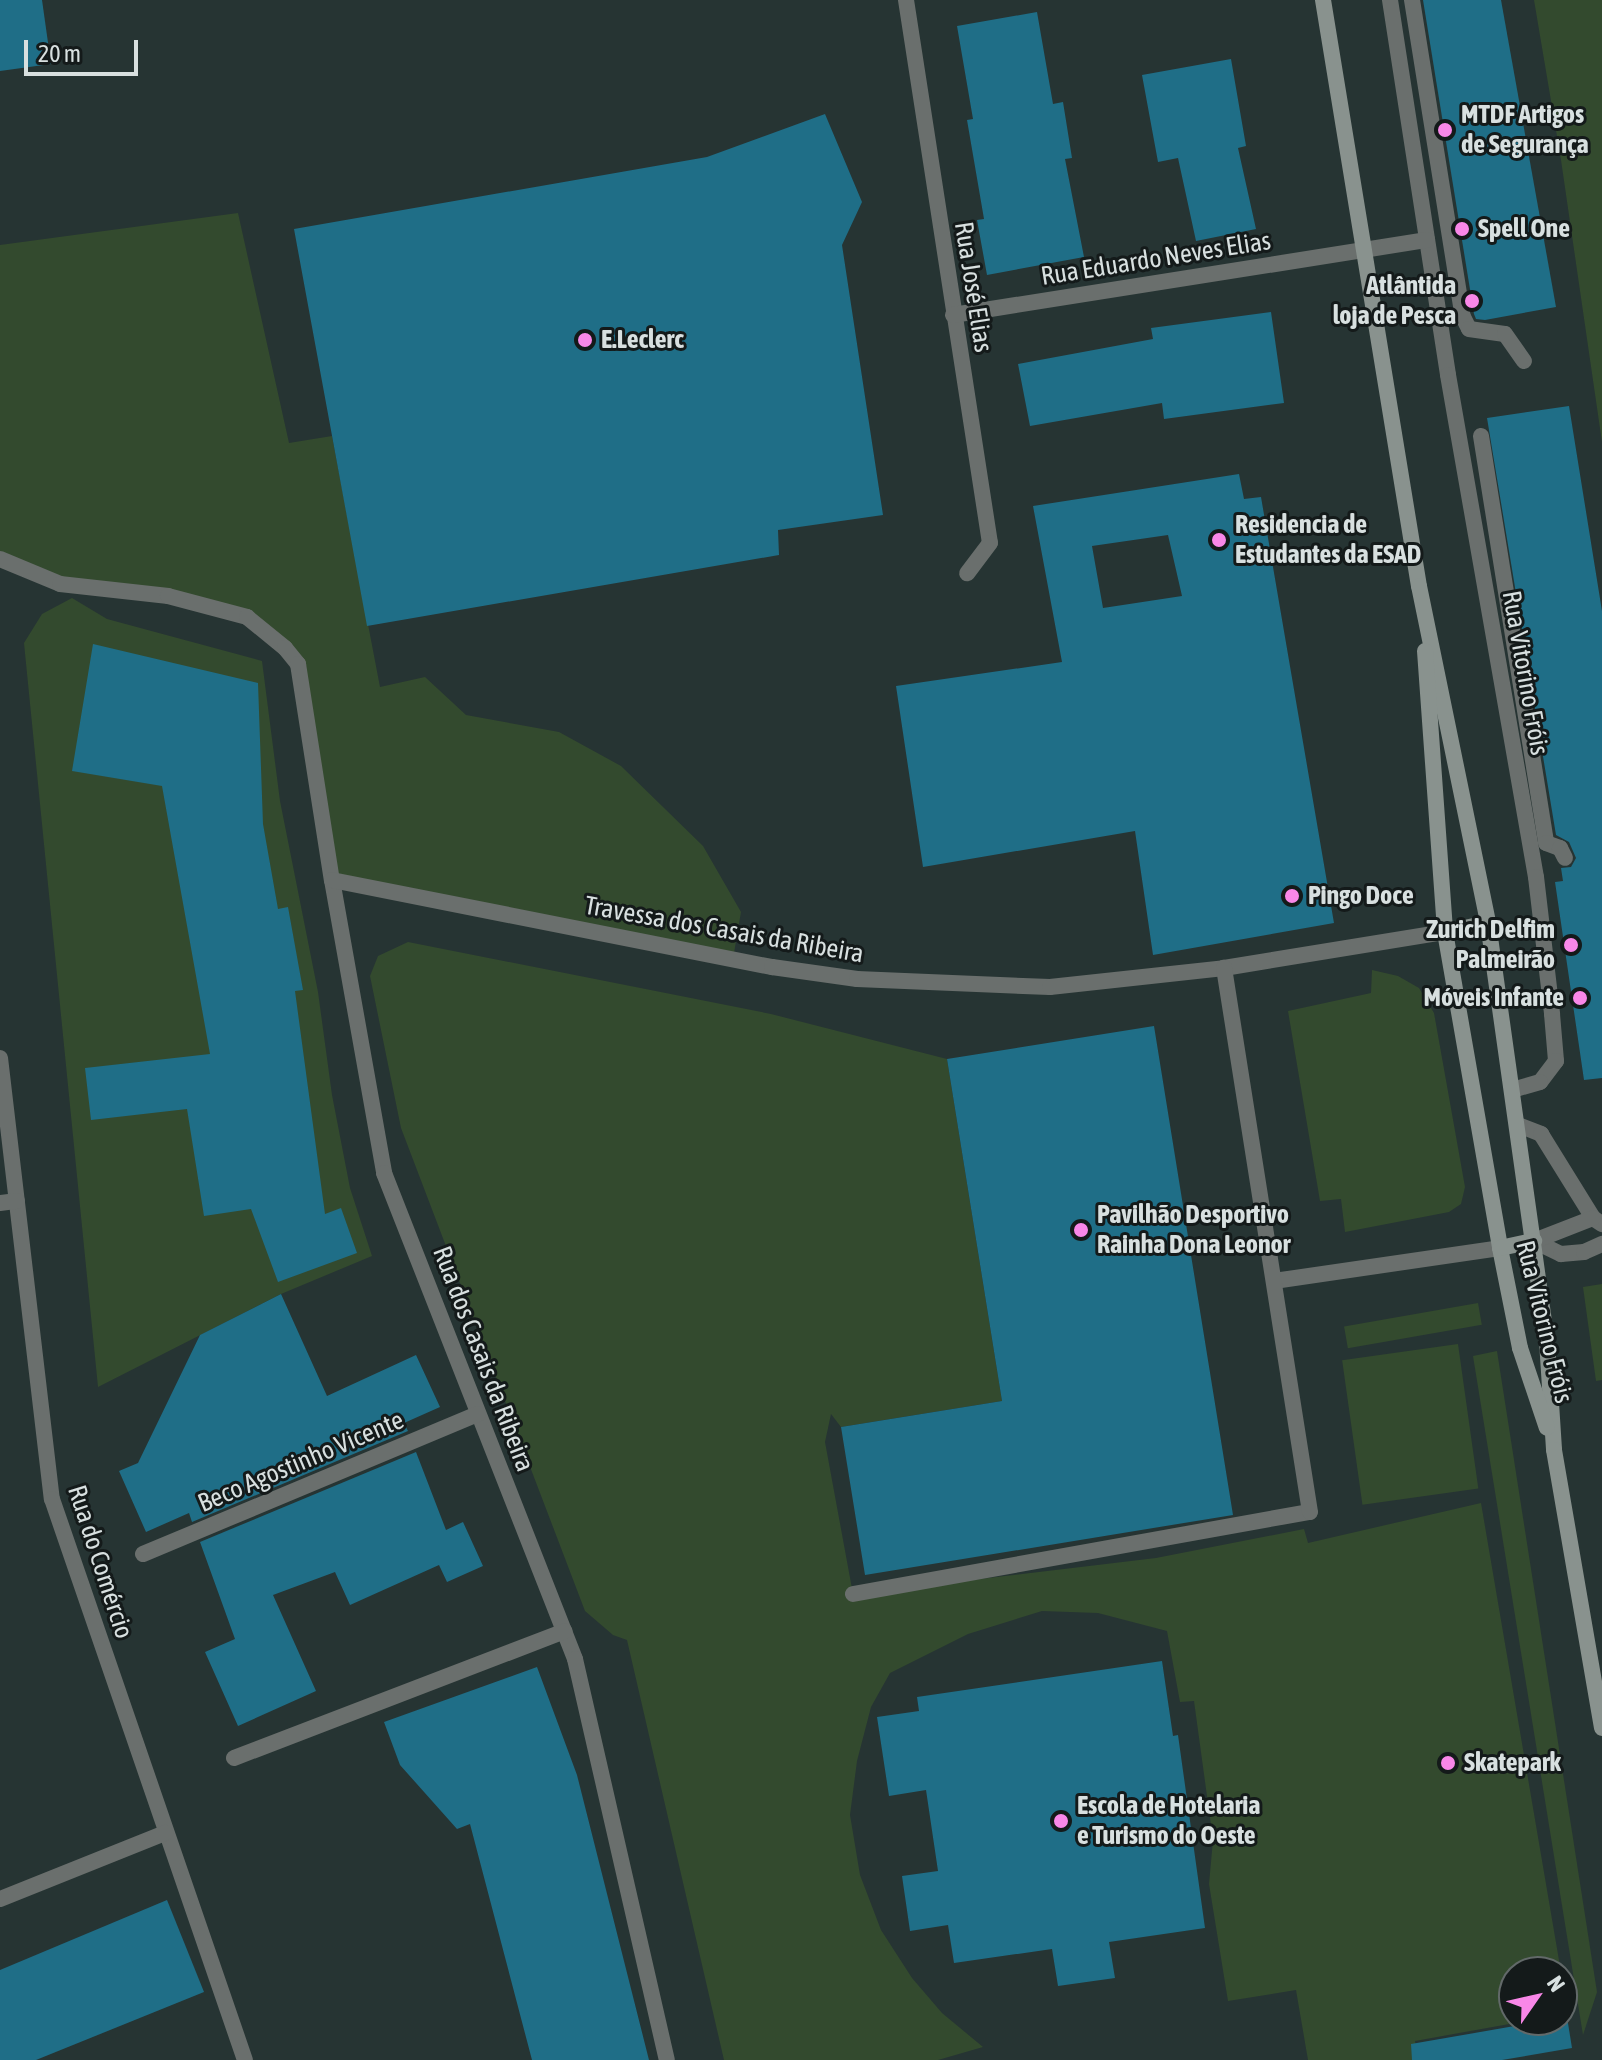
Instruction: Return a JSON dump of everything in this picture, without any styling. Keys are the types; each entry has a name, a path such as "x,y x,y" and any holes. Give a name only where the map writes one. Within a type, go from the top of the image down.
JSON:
{"main road":[{"name":"Rua Vitorino Fróis","path":"1323,0 1419,586 1488,923 1547,1341 1554,1450 1602,1728"},
{"name":"Rua Vitorino Fróis","path":"1419,586 1445,932 1520,1348 1554,1450"},
{"path":"1445,932 1488,923"},
{"path":"1500,1248 1534,1241"}],"street":[{"name":"Rua José Elias","path":"906,0 990,543 967,573"},
{"name":"Rua Vitorino Fróis","path":"1390,0 1427,240 1536,877 1552,1014 1556,1061 1540,1082 1512,1090"},
{"path":"1412,0 1463,317 1469,329 1505,334 1524,361"},
{"path":"1366,250 1427,240"},
{"name":"Rua Eduardo Neves Elias","path":"953,315 1366,250"},
{"path":"1481,436 1546,843 1560,848 1565,858"},
{"name":"Rua dos Casais da Ribeira","path":"0,559 60,584 168,596 247,617 285,648 298,664 332,880 384,1173 575,1659 667,2060"},
{"name":"Travessa dos Casais da Ribeira","path":"332,880 772,967 857,979 1050,987 1224,968 1445,932"},
{"path":"853,1594 1310,1512 1224,968"},
{"name":"Rua do Comércio","path":"0,1058 8,1202 52,1499 245,2060"},
{"path":"1518,1125 1541,1134 1598,1221 1534,1241"},
{"path":"1534,1241 1561,1254 1584,1252 1602,1244"},
{"path":"1274,1281 1500,1248"},
{"name":"Beco Agostinho Vicente","path":"143,1554 478,1414"},
{"path":"234,1758 564,1631"},
{"path":"0,1899 165,1833"}],"green space":[{"path":"1534,0 1602,0 1602,442 1561,160"},
{"path":"238,213 289,443 332,436 380,687 425,677 466,715 559,732 621,766 703,846 741,912 733,959 332,880 298,664 247,617 60,584 0,559 0,245"},
{"path":"72,598 107,619 262,661 280,801 318,992 332,1095 350,1188 372,1256 281,1294 98,1387 24,643 42,614"},
{"path":"408,942 771,1014 947,1059 1002,1401 841,1427 831,1414 825,1442 853,1594 1156,1558 1304,1529 1308,1543 1481,1503 1558,1956 1498,1956 1498,2026 1415,2041 1418,2060 1308,2060 1296,1990 1228,2001 1209,1884 1213,1840 1194,1701 1180,1702 1167,1631 1098,1613 1042,1611 968,1634 890,1673 871,1707 857,1761 850,1815 860,1875 881,1930 912,1978 942,2013 983,2047 938,2060 724,2060 627,1640 613,1635 585,1611 401,1128 370,976 378,956"},
{"path":"1372,970 1398,976 1419,988 1434,1013 1465,1187 1461,1204 1449,1212 1345,1232 1341,1199 1320,1201 1288,1011 1371,993"},
{"path":"1602,1284 1602,1380 1596,1381 1583,1287"},
{"path":"1478,1303 1482,1325 1348,1348 1344,1327"},
{"path":"1458,1344 1478,1489 1362,1505 1342,1360"},
{"path":"1497,1351 1597,1992 1583,2035 1578,2004 1578,1956 1570,1956 1473,1356"}],"building":[{"path":"0,0 42,0 51,64 0,71"},
{"path":"1423,0 1501,0 1556,307 1476,319"},
{"path":"1037,12 1053,104 1063,102 1072,158 1065,159 1084,257 987,275 977,220 984,219 967,120 973,119 957,26"},
{"path":"1231,59 1246,146 1238,148 1256,229 1196,241 1178,158 1158,162 1142,75"},
{"name":"E.Leclerc","path":"825,114 862,202 842,245 883,515 778,530 779,555 367,626 294,229 707,157"},
{"path":"1271,312 1284,403 1164,419 1162,403 1030,426 1018,364 1153,339 1151,328"},
{"path":"1569,406 1602,611 1602,1078 1584,1080 1555,882 1563,881 1561,868 1571,867 1576,858 1569,842 1556,835 1487,418"},
{"path":"1239,474 1244,499 1261,497 1334,923 1153,955 1135,831 923,867 896,686 1062,662 1033,506","holes":["1168,535 1182,596 1103,608 1092,546"]},
{"path":"93,644 258,683 263,824 278,909 288,907 303,990 295,991 325,1214 341,1208 357,1253 278,1282 251,1209 204,1216 187,1109 91,1120 85,1068 210,1054 162,786 72,771"},
{"name":"Pavilhão Desportivo Rainha Dona Leonor","path":"1154,1026 1233,1515 865,1575 841,1427 1002,1401 947,1059"},
{"path":"281,1294 327,1396 416,1355 440,1407 404,1423 408,1431 192,1522 189,1513 146,1532 119,1471 138,1463 200,1335"},
{"path":"416,1452 446,1530 463,1522 483,1566 447,1582 439,1565 350,1605 335,1572 273,1595 316,1691 238,1726 205,1652 235,1639 200,1542"},
{"name":"Escola de Hotelaria e Turismo do Oeste","path":"1162,1661 1173,1736 1178,1735 1205,1928 1109,1942 1115,1978 1058,1986 1052,1949 954,1963 948,1925 910,1931 902,1876 938,1871 926,1790 889,1796 877,1717 919,1711 917,1697"},
{"path":"537,1667 577,1775 649,2060 532,2060 470,1824 457,1829 400,1765 384,1722"},
{"path":"167,1900 204,1992 36,2060 0,2060 0,1970"},
{"path":"1498,2029 1498,2036 1570,2036 1572,2048 1502,2060 1412,2060 1411,2044"}],"place":[{"name":"MTDF Artigos de Segurança","path":"1445,130"},
{"name":"Spell One","path":"1462,229"},
{"name":"Atlântida loja de Pesca","path":"1472,301"},
{"name":"E.Leclerc","path":"585,340"},
{"name":"Residencia de Estudantes da ESAD","path":"1219,540"},
{"name":"Pingo Doce","path":"1292,896"},
{"name":"Zurich Delfim Palmeirão","path":"1571,945"},
{"name":"Móveis Infante","path":"1580,998"},
{"name":"Pavilhão Desportivo Rainha Dona Leonor","path":"1081,1230"},
{"name":"Skatepark","path":"1448,1763"},
{"name":"Escola de Hotelaria e Turismo do Oeste","path":"1061,1821"}]}
